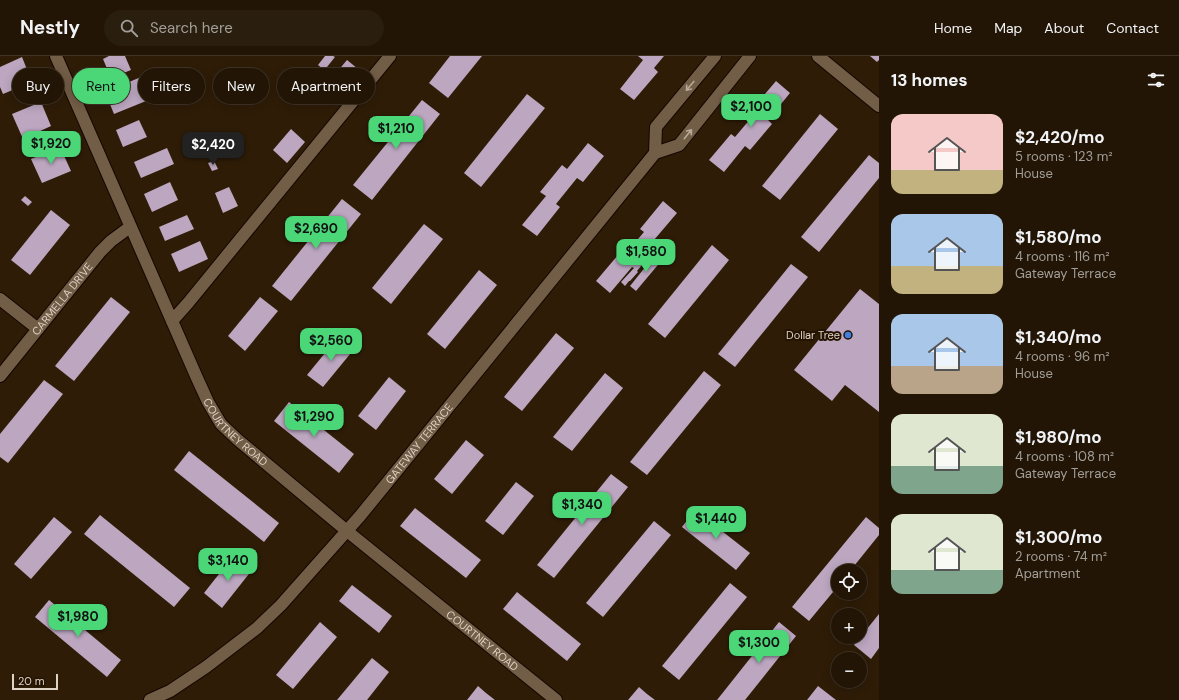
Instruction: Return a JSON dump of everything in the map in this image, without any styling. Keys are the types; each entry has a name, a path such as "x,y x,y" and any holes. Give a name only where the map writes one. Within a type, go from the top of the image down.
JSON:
{"street":[{"name":"COURTNEY ROAD","path":"56,56 208,402 221,424 347,531 556,700"},
{"path":"172,321 390,56"},
{"path":"715,56 656,127 655,153 679,145 750,56"},
{"path":"818,56 879,106"},
{"name":"GATEWAY TERRACE","path":"150,700 170,691 228,651 257,628 281,605 347,531 655,153"},
{"name":"CARMELLA DRIVE","path":"0,376 100,252 111,241 130,227"},
{"path":"0,298 38,329"}],"building":[{"path":"109,56 125,56 131,70 130,68 107,68 103,59"},
{"path":"325,56 335,57 327,67 328,68 322,68 318,65"},
{"path":"450,56 482,56 448,98 429,83"},
{"path":"638,56 664,56 654,68 658,72 634,100 620,89 643,60"},
{"path":"870,56 879,56 879,60 877,62"},
{"path":"22,57 26,68 12,68 12,90 3,94 0,87 0,67"},
{"path":"347,60 357,68 340,68"},
{"path":"138,78 139,104 114,114 110,104 130,104 130,82"},
{"path":"776,81 790,93 768,120 772,124 750,150 745,146 724,172 709,160 731,134 735,137 757,111 753,108"},
{"path":"527,94 545,108 481,187 464,173"},
{"path":"422,100 440,114 372,200 353,185"},
{"path":"36,104 42,104 51,126 23,139 12,114"},
{"path":"820,114 838,129 780,200 762,186"},
{"path":"139,120 147,137 123,147 116,130"},
{"path":"291,129 305,142 287,163 273,150"},
{"path":"588,143 604,156 583,182 577,178 556,204 560,207 537,236 522,225 546,196 540,192 562,165 567,169"},
{"path":"60,147 71,171 42,183 31,159"},
{"path":"167,148 174,164 141,178 134,162"},
{"path":"869,155 879,163 879,178 819,252 801,237"},
{"path":"214,161 218,169 212,171 208,163"},
{"path":"170,182 178,200 152,212 144,194"},
{"path":"229,187 238,206 223,213 215,193"},
{"path":"25,196 32,202 28,206 21,200"},
{"path":"342,199 361,214 291,301 272,286"},
{"path":"663,201 677,213 654,240 659,244 637,271 638,272 625,286 621,282 634,268 632,267 610,293 596,281 618,255 622,258 644,232 640,229"},
{"path":"51,210 70,225 30,275 11,260"},
{"path":"187,215 194,229 165,241 159,227"},
{"path":"424,224 443,239 391,304 372,288"},
{"path":"200,241 208,259 179,272 171,254"},
{"path":"712,245 729,260 665,338 648,324"},
{"path":"655,255 662,260 636,291 630,286"},
{"path":"791,264 808,277 735,367 718,354"},
{"path":"479,270 497,285 445,349 427,334"},
{"path":"860,289 879,304 879,412 845,385 832,401 794,370"},
{"path":"111,297 130,312 74,381 55,366"},
{"path":"260,297 278,311 245,351 228,336"},
{"path":"556,333 574,348 522,411 504,397"},
{"path":"339,336 355,348 323,387 307,375"},
{"path":"704,371 721,385 647,475 630,462"},
{"path":"605,373 623,388 572,451 553,437"},
{"path":"389,377 406,391 376,430 358,416"},
{"path":"44,380 63,394 8,463 0,457 0,434"},
{"path":"289,402 354,454 339,473 274,421"},
{"path":"466,440 484,455 452,494 434,479"},
{"path":"189,451 279,523 264,542 174,470"},
{"path":"611,474 628,487 554,578 537,565"},
{"path":"516,482 534,496 503,535 485,521"},
{"path":"415,508 481,560 466,578 400,526"},
{"path":"695,510 750,553 736,570 682,527"},
{"path":"100,515 190,588 174,607 84,534"},
{"path":"54,517 72,532 31,579 14,564"},
{"path":"866,517 879,528 879,535 856,564 831,564 831,594 809,621 792,607"},
{"path":"654,521 671,535 603,617 586,603"},
{"path":"234,555 252,570 222,608 204,593"},
{"path":"730,583 747,597 679,680 662,666"},
{"path":"352,585 392,616 379,633 339,601"},
{"path":"517,592 581,644 567,661 503,609"},
{"path":"49,600 121,660 107,677 35,617"},
{"path":"879,614 879,648 871,659 867,656 867,652 862,652 854,645 867,644 867,629"},
{"path":"320,622 337,637 293,689 276,675"},
{"path":"779,622 796,636 745,700 717,700"},
{"path":"372,658 389,672 367,700 337,700"},
{"path":"478,686 486,693 495,700 467,700"},
{"path":"818,686 836,700 807,700"},
{"path":"639,687 647,694 655,700 628,700"}],"place":[{"name":"Dollar Tree","path":"848,335"}]}
